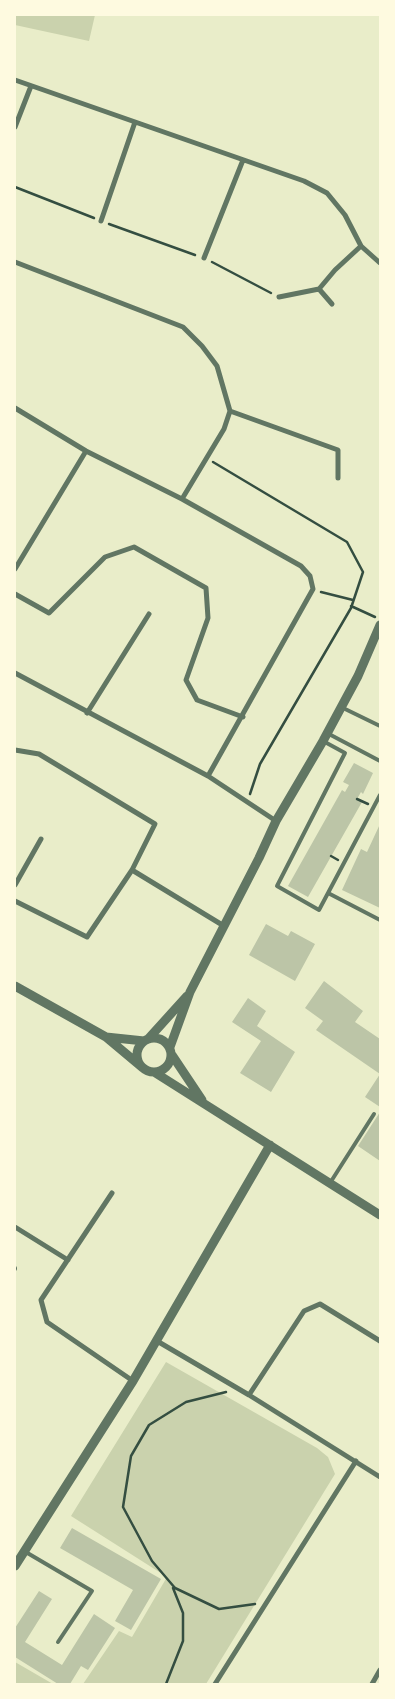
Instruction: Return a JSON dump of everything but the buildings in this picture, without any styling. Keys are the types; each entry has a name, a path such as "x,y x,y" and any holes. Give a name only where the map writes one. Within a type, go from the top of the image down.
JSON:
{"street":[{"path":"15,80 304,182 327,193 345,215 361,246 380,263"},
{"path":"15,127 32,86"},
{"path":"101,221 135,122"},
{"path":"204,258 243,160"},
{"path":"279,297 319,289 335,270 361,246"},
{"path":"15,262 183,327 202,346 217,366 230,411 224,429 182,499"},
{"path":"319,289 332,304"},
{"path":"15,408 86,451 182,499 301,566 310,576 312,589 243,717 208,776"},
{"path":"230,411 338,450 338,478"},
{"path":"15,569 86,451"},
{"path":"15,594 49,613 105,557 134,547 206,588 208,618 186,680 197,700 243,717"},
{"path":"88,713 149,614"},
{"path":"154,1072 165,1068 169,1064 171,1051 190,992 260,858 276,821 358,676 380,625"},
{"path":"15,673 208,776 276,821"},
{"path":"15,750 39,754 155,824 132,870 87,937 15,901"},
{"path":"15,885 40,839"},
{"path":"132,870 224,926"},
{"path":"16,989 106,1037 143,1068 154,1072 203,1102 380,1215"},
{"path":"143,1068 138,1058 138,1051 190,992"},
{"path":"106,1037 147,1040 158,1038 166,1042 203,1102"},
{"path":"15,1566 133,1381 270,1144"},
{"path":"112,1193 41,1300 47,1322 133,1381"},
{"path":"15,1227 68,1260"},
{"path":"250,1395 304,1312 320,1304 380,1341"},
{"path":"157,1341 250,1395 380,1477"},
{"path":"215,1684 356,1461"},
{"path":"372,1684 380,1670"}],"lane":[{"path":"341,707 380,726"},
{"path":"325,737 380,761"},
{"path":"325,737 345,753 277,886 319,910 380,795"},
{"path":"328,893 380,920"},
{"path":"330,1183 374,1114"},
{"path":"24,1551 92,1591 58,1642"}],"path":[{"path":"15,187 101,221 204,258 279,297"},
{"path":"312,589 353,600"},
{"path":"351,606 380,619"},
{"path":"238,1389 186,1402 149,1425 131,1456 123,1507 152,1562 175,1588 219,1609 266,1603"},
{"path":"166,1684 182,1641 183,1613 171,1584"}],"green space":[{"path":"15,15 95,15 89,41 15,25"},
{"path":"166,1362 317,1448 328,1457 335,1474 206,1684 83,1684 119,1631 132,1637 167,1577 71,1516"},
{"path":"15,1662 53,1684 15,1684"}]}
